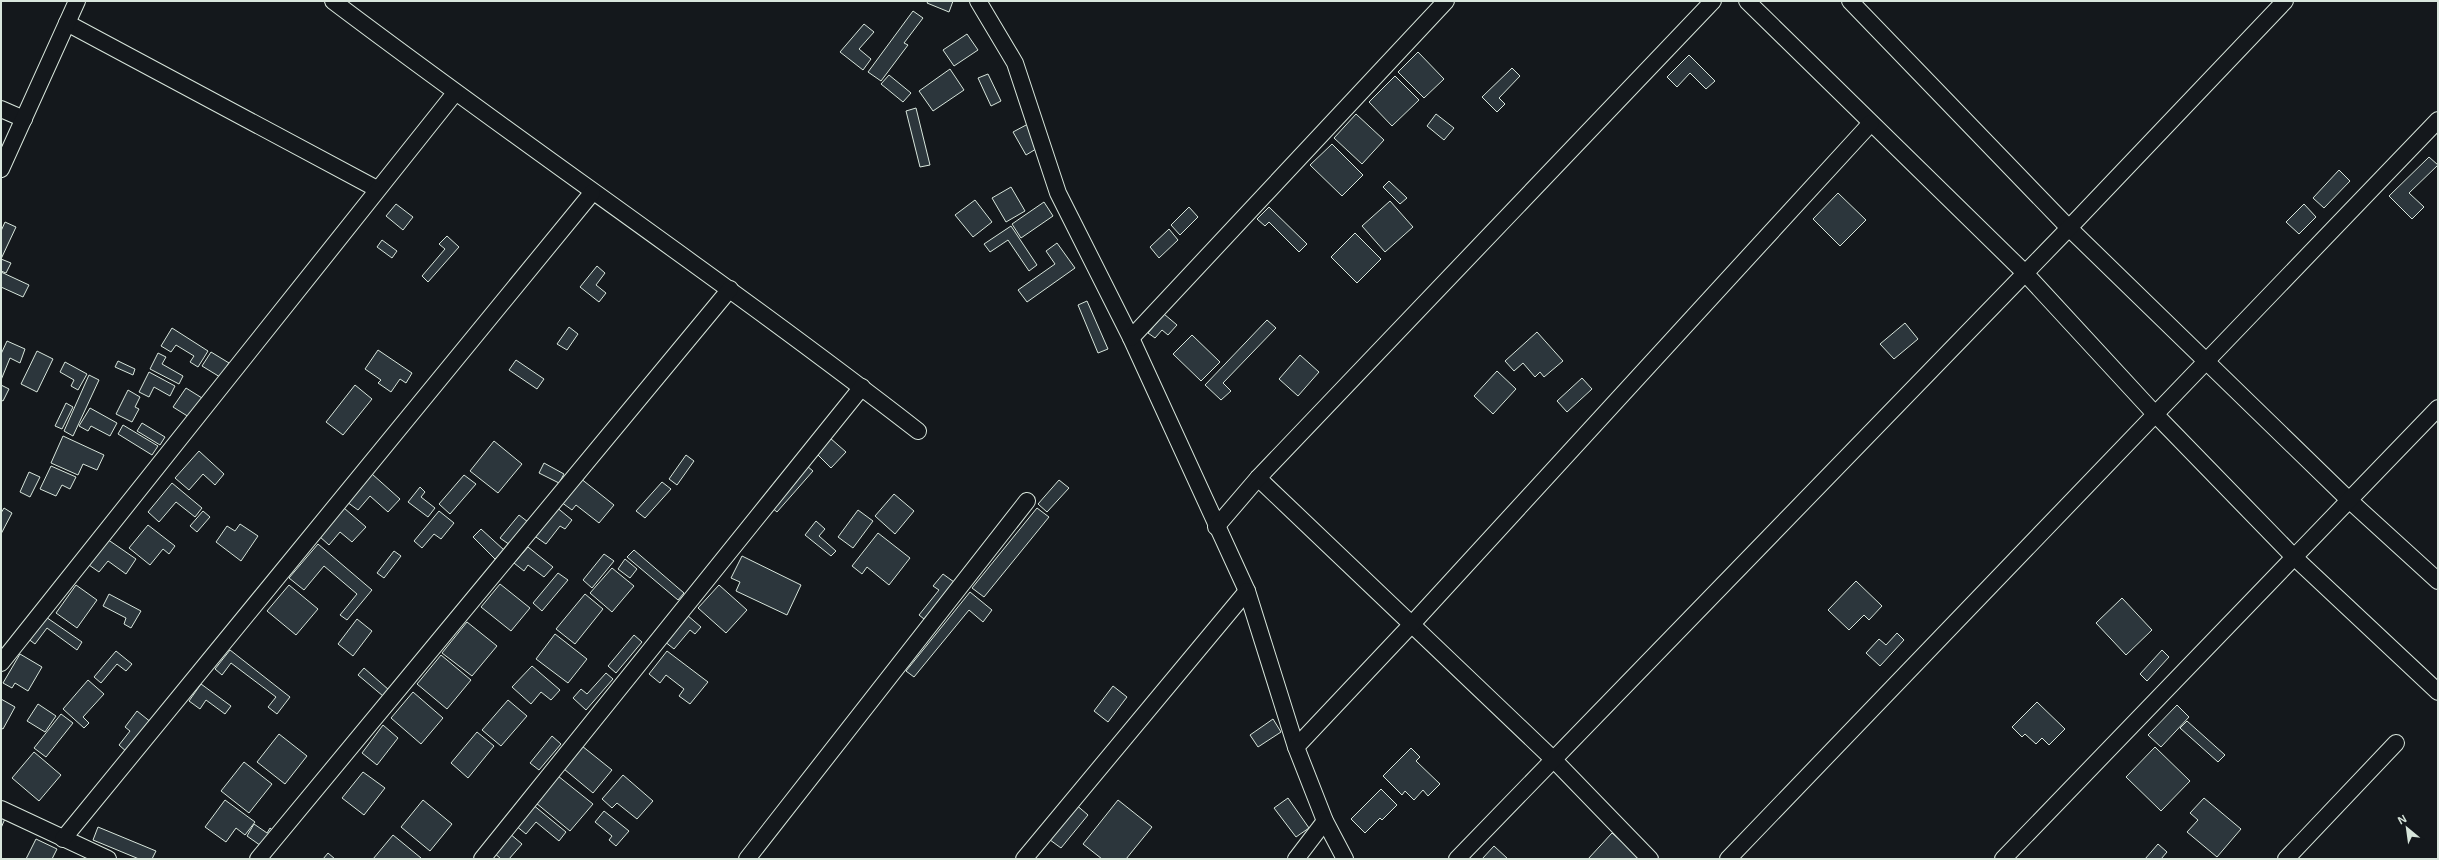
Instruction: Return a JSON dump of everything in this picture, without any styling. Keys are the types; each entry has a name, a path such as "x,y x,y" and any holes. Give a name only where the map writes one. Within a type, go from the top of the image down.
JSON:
{"street":[{"path":"1,169 77,1"},
{"path":"333,1 455,93 592,193 730,289 862,387 918,431"},
{"path":"978,1 1015,63 1058,193 1131,338 1216,527 1247,591 1296,747 1325,821 1345,859"},
{"path":"1131,338 1446,1"},
{"path":"1216,527 1258,478 1713,1"},
{"path":"1747,1 2025,273 2155,414 2294,557 2438,692"},
{"path":"1850,1 2069,228 2207,360 2349,500 2438,581"},
{"path":"1458,859 2069,228 2285,1"},
{"path":"67,23 376,189"},
{"path":"1,663 376,189 455,93"},
{"path":"1,109 24,119"},
{"path":"1728,859 2438,120"},
{"path":"1296,747 1412,624 1871,123"},
{"path":"63,839 592,193"},
{"path":"258,859 730,289"},
{"path":"482,859 862,387"},
{"path":"2003,859 2438,408"},
{"path":"1258,478 1554,760 1650,859"},
{"path":"747,859 1027,501"},
{"path":"1024,859 1247,591"},
{"path":"2286,859 2396,743"},
{"path":"1,809 108,859"},
{"path":"1296,859 1325,821"}],"building":[{"path":"928,1 953,1 949,12 927,3"},
{"path":"913,11 923,18 904,43 908,45 881,81 868,72"},
{"path":"864,24 874,32 859,49 871,59 863,70 840,52"},
{"path":"967,34 978,50 954,66 943,50"},
{"path":"1418,52 1444,79 1424,98 1398,72"},
{"path":"1689,55 1715,81 1706,89 1690,73 1677,87 1667,77"},
{"path":"1512,68 1520,76 1499,98 1505,104 1497,112 1482,97"},
{"path":"950,69 964,90 933,111 919,91"},
{"path":"988,74 1001,101 991,106 978,78"},
{"path":"889,75 911,93 903,102 881,84"},
{"path":"1395,76 1419,100 1392,126 1369,102"},
{"path":"916,108 930,165 920,167 906,111"},
{"path":"1356,114 1384,140 1362,164 1334,138"},
{"path":"1436,114 1454,128 1444,140 1427,126"},
{"path":"1028,124 1041,146 1026,155 1013,132"},
{"path":"1332,144 1363,175 1342,196 1310,165"},
{"path":"2429,157 2438,165 2409,193 2424,207 2412,219 2389,196"},
{"path":"2339,170 2350,181 2324,208 2313,198"},
{"path":"1389,181 1407,198 1400,204 1383,187"},
{"path":"1011,187 1025,211 1006,222 992,198"},
{"path":"1838,193 1866,220 1840,246 1813,219"},
{"path":"975,200 992,222 973,237 955,215"},
{"path":"1390,201 1413,227 1385,252 1362,226"},
{"path":"1044,202 1053,216 1021,238 1012,224"},
{"path":"396,204 413,217 403,230 386,216"},
{"path":"2304,204 2316,217 2299,234 2286,222"},
{"path":"1189,207 1198,217 1180,235 1171,225"},
{"path":"1269,207 1307,244 1299,252 1269,222 1265,226 1257,219"},
{"path":"5,222 16,227 1,259 1,231"},
{"path":"1011,226 1037,265 1029,271 1008,240 990,252 984,244"},
{"path":"1169,229 1178,240 1159,258 1150,247"},
{"path":"1355,233 1381,259 1357,283 1331,257"},
{"path":"447,236 459,247 428,282 422,276 445,249 439,244"},
{"path":"382,240 397,251 392,258 377,247"},
{"path":"1057,243 1075,268 1027,302 1018,290 1055,264 1046,251"},
{"path":"1,259 11,263 6,273 1,271"},
{"path":"597,266 605,273 596,285 606,293 599,302 580,287"},
{"path":"1,272 29,285 23,297 1,287"},
{"path":"1087,301 1108,349 1098,353 1078,305"},
{"path":"1164,314 1177,325 1168,335 1162,330 1155,338 1148,333"},
{"path":"1267,320 1276,328 1223,383 1231,391 1221,400 1205,385"},
{"path":"1905,323 1918,339 1894,359 1880,344"},
{"path":"569,327 578,334 567,350 557,344"},
{"path":"172,328 208,351 198,367 190,362 194,356 176,345 171,352 161,346"},
{"path":"1537,332 1563,361 1544,377 1540,372 1535,377 1523,363 1514,371 1505,361"},
{"path":"1192,335 1220,362 1201,381 1173,354"},
{"path":"7,341 25,349 20,363 10,358 1,380 1,354"},
{"path":"378,350 412,373 406,383 400,379 391,392 378,383 381,380 365,369"},
{"path":"37,351 53,359 37,392 21,384"},
{"path":"211,352 229,363 220,377 202,366"},
{"path":"158,353 166,357 162,364 183,376 179,384 150,369"},
{"path":"1300,355 1319,372 1298,396 1279,379"},
{"path":"516,360 544,379 537,389 509,370"},
{"path":"118,361 135,369 133,375 115,367"},
{"path":"65,362 87,374 78,390 71,386 74,380 60,372"},
{"path":"1497,371 1516,389 1493,414 1474,396"},
{"path":"149,372 175,386 170,396 154,387 149,397 139,392"},
{"path":"89,375 99,380 73,436 64,431"},
{"path":"1582,378 1592,389 1567,412 1557,401"},
{"path":"1,385 9,389 3,401 1,400"},
{"path":"355,385 372,399 343,435 326,422"},
{"path":"186,388 202,398 189,417 173,407"},
{"path":"128,390 140,397 135,407 139,409 132,422 116,414"},
{"path":"66,403 73,407 62,429 55,426"},
{"path":"90,408 117,423 110,436 91,426 88,431 79,426"},
{"path":"142,423 165,437 160,445 137,431"},
{"path":"123,425 158,446 152,455 118,434"},
{"path":"63,436 104,455 97,470 83,464 78,475 51,463"},
{"path":"830,438 846,452 831,468 816,453"},
{"path":"494,441 522,464 498,493 470,471"},
{"path":"199,451 224,474 215,485 203,474 189,490 175,478"},
{"path":"686,455 694,461 677,485 669,479"},
{"path":"544,463 564,474 559,483 539,473"},
{"path":"51,466 76,477 70,489 62,485 56,496 40,489"},
{"path":"807,466 813,471 777,512 771,507"},
{"path":"29,472 40,477 30,497 20,492"},
{"path":"372,474 400,499 388,512 370,496 358,510 347,502"},
{"path":"464,475 476,484 450,514 439,504"},
{"path":"580,478 614,505 599,523 576,505 572,510 561,502"},
{"path":"1059,480 1069,488 1047,512 1038,504"},
{"path":"662,482 671,489 645,518 636,511"},
{"path":"172,483 202,508 195,517 176,502 159,522 148,512"},
{"path":"420,487 425,492 421,497 435,508 428,517 408,502"},
{"path":"894,494 914,511 895,534 875,516"},
{"path":"555,506 572,520 565,529 560,526 546,544 533,535"},
{"path":"4,508 12,513 1,534 1,513"},
{"path":"344,508 366,527 352,542 340,532 329,545 319,536"},
{"path":"1037,508 1049,517 984,597 972,588"},
{"path":"858,510 873,521 853,548 838,537"},
{"path":"203,511 210,517 197,532 190,526"},
{"path":"439,511 454,523 441,539 434,534 422,548 414,541"},
{"path":"519,515 528,522 510,545 500,538"},
{"path":"816,521 825,529 819,536 836,551 831,556 805,535"},
{"path":"240,524 258,536 241,561 216,542 227,526 235,531"},
{"path":"148,525 175,546 169,554 163,549 150,565 129,548"},
{"path":"481,529 504,550 495,559 473,537"},
{"path":"878,533 910,558 889,585 867,567 862,574 852,566"},
{"path":"107,539 136,559 126,574 108,561 99,572 89,565"},
{"path":"318,544 372,590 347,620 340,615 357,594 324,566 304,590 289,578"},
{"path":"528,547 553,567 544,577 528,565 524,571 514,563"},
{"path":"634,550 684,593 678,600 627,557"},
{"path":"394,551 401,556 384,578 377,573"},
{"path":"604,554 614,561 592,588 583,580"},
{"path":"742,556 801,585 787,615 736,591 740,582 731,578"},
{"path":"625,559 637,569 630,578 618,569"},
{"path":"612,568 634,586 612,612 590,593"},
{"path":"558,573 568,580 542,611 533,603"},
{"path":"943,574 954,582 924,619 919,615 939,590 933,586"},
{"path":"1856,581 1882,606 1869,620 1864,615 1849,630 1828,610"},
{"path":"500,584 530,608 511,631 481,607"},
{"path":"76,585 97,600 77,628 56,613"},
{"path":"289,585 318,609 296,635 267,611"},
{"path":"719,585 747,610 726,633 698,608"},
{"path":"970,592 992,610 983,622 969,610 914,677 906,671"},
{"path":"109,594 141,611 131,628 124,624 126,618 103,606"},
{"path":"585,594 603,609 575,644 556,629"},
{"path":"2122,598 2152,630 2126,655 2096,623"},
{"path":"43,615 82,642 77,650 47,628 35,644 27,638"},
{"path":"687,615 701,627 695,634 690,630 674,649 664,641"},
{"path":"357,619 372,631 353,656 338,644"},
{"path":"467,622 497,646 472,676 442,653"},
{"path":"1897,633 1904,640 1880,666 1866,653 1879,639 1886,645"},
{"path":"555,634 587,659 568,683 536,659"},
{"path":"634,635 642,642 616,673 608,666"},
{"path":"230,650 290,697 277,714 268,707 276,697 231,663 222,675 215,669"},
{"path":"2162,650 2169,657 2147,681 2140,674"},
{"path":"116,651 132,664 126,671 117,664 101,683 94,677"},
{"path":"667,651 708,682 690,704 679,696 684,689 666,675 660,683 649,674"},
{"path":"20,654 42,667 28,691 15,683 12,688 3,683"},
{"path":"441,655 471,680 447,709 417,684"},
{"path":"532,666 560,690 551,700 541,692 531,704 512,687"},
{"path":"364,668 389,690 383,696 358,675"},
{"path":"606,673 613,679 586,710 573,698 581,689 587,694"},
{"path":"88,680 104,694 83,717 89,723 84,728 63,709"},
{"path":"201,684 231,706 225,714 206,700 200,709 189,701"},
{"path":"1113,686 1127,697 1108,722 1094,711"},
{"path":"413,692 443,718 421,744 391,718"},
{"path":"1,699 15,707 3,729 1,728"},
{"path":"508,700 527,716 501,746 482,730"},
{"path":"2037,702 2065,729 2049,745 2042,738 2036,744 2025,734 2022,737 2012,727"},
{"path":"38,704 56,716 45,732 27,721"},
{"path":"2177,705 2189,717 2161,747 2148,735"},
{"path":"137,711 152,723 128,753 119,745 130,731 125,727"},
{"path":"61,714 73,723 46,757 34,748"},
{"path":"1273,719 1281,732 1258,747 1250,735"},
{"path":"2187,721 2225,755 2218,762 2180,728"},
{"path":"383,725 398,738 377,765 362,753"},
{"path":"477,732 494,746 468,778 451,763"},
{"path":"279,734 307,756 285,784 257,762"},
{"path":"552,736 561,744 539,770 530,763"},
{"path":"582,746 612,770 593,793 564,769"},
{"path":"2155,747 2190,781 2161,811 2126,777"},
{"path":"1411,748 1420,757 1416,761 1440,784 1428,796 1423,790 1414,800 1405,791 1402,795 1383,776"},
{"path":"34,752 61,775 39,801 12,778"},
{"path":"244,762 272,784 249,813 221,791"},
{"path":"363,772 385,788 364,815 342,798"},
{"path":"623,775 653,801 637,819 617,803 612,808 602,799"},
{"path":"558,776 593,804 570,831 536,803"},
{"path":"1381,789 1397,805 1382,820 1380,818 1365,833 1351,819"},
{"path":"1288,798 1309,828 1296,837 1274,808"},
{"path":"2204,798 2241,829 2217,857 2187,832 2198,820 2190,813"},
{"path":"225,800 255,822 245,835 236,828 226,842 205,827"},
{"path":"423,800 452,824 430,851 401,827"},
{"path":"1118,800 1152,827 1126,859 1102,859 1083,844"},
{"path":"1074,803 1088,815 1061,848 1046,837"},
{"path":"532,804 566,832 559,841 536,822 526,834 515,825"},
{"path":"604,811 629,831 616,846 609,840 612,836 595,822"},
{"path":"1,812 7,814 1,828"},
{"path":"254,824 267,833 270,828 275,832 264,848 247,836"},
{"path":"98,827 156,851 152,859 139,859 93,840"},
{"path":"509,833 522,844 509,859 501,859 493,852"},
{"path":"1612,833 1641,859 1588,859"},
{"path":"393,835 421,858 373,859"},
{"path":"36,839 57,849 52,859 26,859"},
{"path":"2158,844 2167,852 2161,859 2145,859"},
{"path":"1494,846 1508,859 1482,859"},
{"path":"328,853 335,859 323,859"}]}
